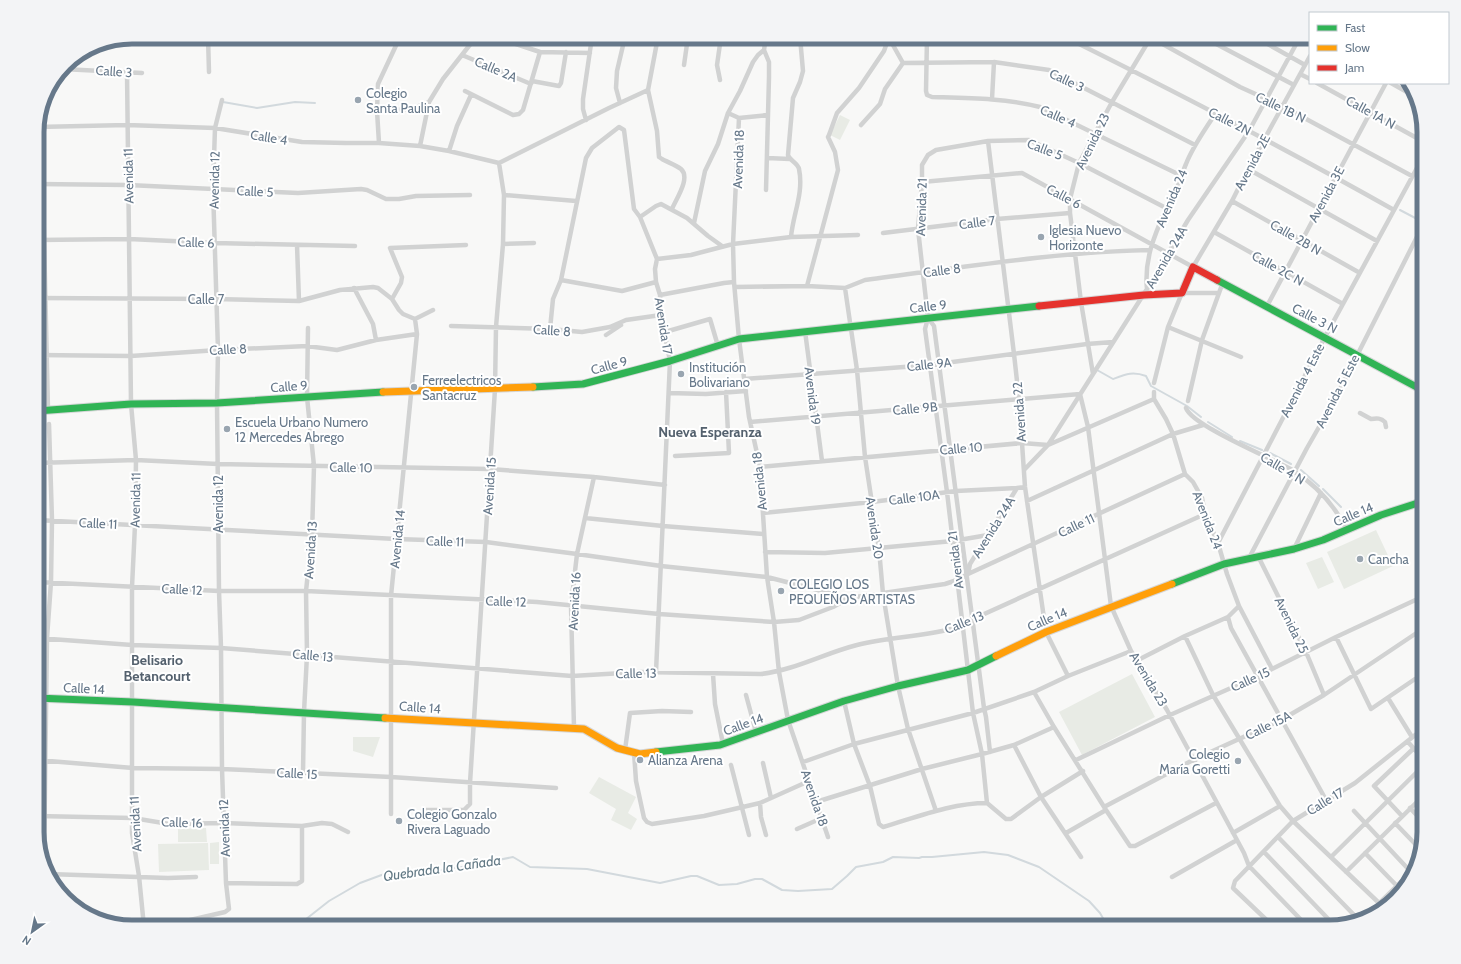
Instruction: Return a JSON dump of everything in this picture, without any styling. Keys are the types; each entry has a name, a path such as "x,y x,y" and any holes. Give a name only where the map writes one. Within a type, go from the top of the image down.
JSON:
{"street":[{"path":"208,44 209,72"},
{"path":"379,143 377,111 378,84 397,44"},
{"path":"420,146 429,102 443,79 471,44"},
{"path":"516,44 540,52 590,53"},
{"path":"586,120 583,109 583,98 591,44"},
{"path":"620,103 616,88 617,71 623,44"},
{"path":"657,44 648,90 657,132 659,156 682,169 685,175 685,181 672,209"},
{"path":"684,65 687,44"},
{"path":"720,44 716,65 720,80"},
{"path":"765,44 764,50 769,62 766,190"},
{"path":"791,237 800,196 799,168 790,159 788,154 793,98 800,82 803,70 801,44"},
{"path":"807,286 838,170 835,152 828,137 837,113 859,88 884,51 887,44"},
{"path":"861,125 880,104 885,89 903,63 892,44"},
{"path":"926,62 927,44"},
{"name":"Calle 2N","path":"1079,44 1249,131 1394,210"},
{"name":"Avenida 23","path":"1093,374 1081,302 1070,214 1070,199 1079,163 1130,69 1146,44"},
{"name":"Calle 1B N","path":"1164,44 1267,100 1282,106 1354,143 1412,176"},
{"path":"1216,44 1294,85"},
{"path":"1268,44 1305,64"},
{"name":"Avenida 24A","path":"1024,470 1048,445 1145,292 1188,220 1249,131 1296,44"},
{"path":"694,223 705,171 718,144 728,113 755,59 764,50"},
{"path":"465,92 513,115 519,114 523,110 540,52"},
{"name":"Calle 2A","path":"462,55 531,82 556,86 561,83 566,52"},
{"name":"Avenida 2E","path":"1194,267 1232,201 1309,58"},
{"name":"Calle 4","path":"926,62 927,95 932,97 992,99 1025,103 1040,107 1182,176"},
{"path":"992,99 994,62"},
{"name":"Calle 3","path":"903,63 994,62 1049,70 1195,145"},
{"name":"Calle 3","path":"71,69 142,73"},
{"name":"Avenida 11","path":"127,72 131,404 136,460 132,587 132,833 139,876 143,920"},
{"path":"1300,74 1309,78"},
{"name":"Calle 1A N","path":"1319,84 1417,138"},
{"name":"Avenida 3E","path":"1267,306 1385,84"},
{"path":"1393,84 1408,92"},
{"path":"500,163 648,90"},
{"path":"448,151 471,95"},
{"name":"Avenida 12","path":"191,920 226,912 229,909 226,883 222,769 218,530 218,350 213,188 215,128 222,100"},
{"path":"377,111 411,109 429,102"},
{"path":"728,113 739,118 768,115"},
{"name":"Avenida 24","path":"1145,292 1149,250 1166,208 1176,191 1185,165 1195,145 1215,114"},
{"name":"Avenida 18","path":"739,118 733,244 735,285 744,379 750,422 760,467 763,534 767,577 774,622 779,672 788,720 828,837"},
{"name":"Calle 4","path":"44,127 127,125 215,128 302,142 379,143 420,146 500,163"},
{"name":"Avenida 17","path":"576,201 586,158 592,148 619,127 624,130 634,210 640,217 657,259 655,270 656,282 660,295 661,315 670,361 656,672"},
{"name":"Calle 5","path":"936,150 988,141 1029,140 1079,163 1166,208"},
{"name":"Avenida 22","path":"988,141 1019,399 1025,488 1039,589 1046,632 1068,676"},
{"name":"Avenida 21","path":"936,150 928,155 922,165 918,229 928,318 925,329 947,492 973,712 982,754 987,803"},
{"path":"767,158 790,159"},
{"name":"Avenida 15","path":"424,810 464,810 468,808 470,804 470,782 495,389 496,327 503,244 504,196 500,163"},
{"name":"Avenida 4 Este","path":"1218,543 1342,304 1417,167"},
{"path":"1248,169 1377,242"},
{"name":"Calle 6","path":"922,182 1022,173 1194,267"},
{"name":"Calle 5","path":"44,184 213,188 298,193 361,189 386,199 399,199 416,196 470,195"},
{"path":"504,196 576,201 561,280 554,299 550,329"},
{"name":"Calle 2B N","path":"1232,201 1360,273"},
{"path":"640,217 661,204 694,223 722,246"},
{"name":"Calle 7","path":"884,233 997,219 1070,214"},
{"name":"Calle 2C N","path":"1214,232 1342,304"},
{"path":"657,259 691,254 733,244 791,237 858,235"},
{"name":"Avenida 5 Este","path":"1250,558 1335,399 1417,237"},
{"name":"Calle 6","path":"44,241 130,239 215,243 355,246"},
{"path":"44,241 48,409"},
{"path":"503,244 534,243"},
{"path":"298,244 299,301"},
{"path":"433,310 414,319 398,310 392,299 401,283 402,277 390,248 466,245"},
{"name":"Calle 8","path":"660,295 724,283 735,285 845,288 865,280 1003,262 1075,254 1149,250"},
{"path":"1154,383 1168,327 1194,267"},
{"name":"Calle 3 N","path":"1194,267 1417,387"},
{"path":"561,280 622,291 656,282"},
{"path":"1188,401 1202,340 1223,282"},
{"name":"Calle 7","path":"46,298 299,301 340,290 373,287 378,288 392,299"},
{"path":"354,288 372,324 376,340"},
{"name":"Avenida 20","path":"845,288 858,370 865,457 879,548 883,594 898,686 908,729 936,811"},
{"name":"Calle 9","path":"44,410 131,404 217,403 411,390 495,389 583,384 670,361 739,339 1081,302 1145,292 1219,293"},
{"name":"Calle 8","path":"451,326 550,329 582,332 610,328 626,320 661,315"},
{"name":"Avenida 21","path":"928,318 934,326 968,575 990,752"},
{"name":"Avenida 14","path":"391,814 391,596 416,334 414,319"},
{"path":"665,332 710,319 718,346"},
{"name":"Calle 8","path":"606,335 626,320"},
{"path":"1168,327 1241,357"},
{"name":"Avenida 13","path":"303,773 307,654 306,591 312,535 314,466 307,397 308,328"},
{"name":"Avenida 19","path":"805,331 822,461"},
{"name":"Calle 8","path":"44,355 131,356 308,346 338,350 376,340 416,334"},
{"name":"Calle 9A","path":"744,379 930,365 1087,344 1113,342"},
{"path":"669,393 746,391"},
{"path":"675,456 730,452 726,392"},
{"path":"1154,392 1154,399"},
{"name":"Avenida 23","path":"1080,394 1088,427 1100,513 1104,561 1111,606 1131,651 1138,660 1170,715 1237,840 1249,866 1301,920"},
{"name":"Calle 9B","path":"750,422 1080,394"},
{"name":"Avenida 24","path":"1154,399 1166,419 1185,474 1193,482 1202,498 1206,514 1218,543 1239,606 1272,669"},
{"name":"Calle 10","path":"760,467 1022,443 1048,445 1154,399"},
{"path":"1186,408 1188,412 1203,425"},
{"path":"1360,413 1371,419 1376,418 1382,420 1385,422 1386,427"},
{"path":"44,841 47,638 51,582 52,520 49,424"},
{"path":"1027,501 1172,434 1203,425"},
{"name":"Calle 4 N","path":"1203,425 1295,472 1321,493 1339,514 1347,530"},
{"name":"Calle 10","path":"44,462 136,460 218,464 490,469 594,477 664,485"},
{"name":"Calle 11","path":"968,575 1185,474"},
{"name":"Avenida 16","path":"574,728 571,606 577,554 594,477"},
{"name":"Avenida 24A","path":"968,575 970,564 1018,488 1025,488"},
{"name":"Calle 10A","path":"763,513 872,502 956,491 1018,488"},
{"path":"1294,549 1321,493"},
{"path":"1415,504 1417,500"},
{"name":"Calle 14","path":"46,698 574,728 584,729 617,748 640,754 682,750 723,744 844,701 898,686 968,670 1046,632 1224,564 1294,549 1323,540 1381,515 1415,504"},
{"name":"Calle 13","path":"47,638 132,645 221,648 307,654 390,663 572,676 640,672 761,674 779,672 856,645 890,638 938,633 951,629 1206,514"},
{"path":"585,518 763,534"},
{"name":"Calle 11","path":"44,520 312,535 486,542 661,566 767,577 849,598"},
{"path":"765,552 824,553 988,535"},
{"name":"Avenida 25","path":"1258,556 1306,652 1324,695"},
{"name":"Calle 12","path":"44,582 219,591 306,591 537,602 659,614 774,622 799,620 833,607 849,598 945,584 968,575"},
{"name":"Calle 15","path":"1076,760 1213,695 1258,676 1336,637 1417,599"},
{"path":"1138,660 1185,636 1228,617 1239,606"},
{"path":"1228,617 1231,628 1326,800"},
{"name":"Calle 15A","path":"1066,833 1105,808 1193,760 1281,720 1324,695 1417,633"},
{"path":"1185,636 1213,695 1280,806 1379,903"},
{"path":"1336,637 1371,709 1415,679 1417,680"},
{"path":"803,762 854,744 973,712 1034,692 1068,676 1131,651"},
{"path":"713,674 715,704 723,744"},
{"path":"1034,692 1054,727 1130,846 1135,846 1216,803"},
{"path":"746,694 756,732"},
{"path":"1388,698 1412,738"},
{"path":"844,701 854,744 870,786 879,824 883,827 936,811 972,803 987,803 1009,820 1041,797 1082,771"},
{"path":"625,750 630,713 662,711 690,712"},
{"path":"816,802 922,769 1014,745 1054,727"},
{"name":"Calle 17","path":"1267,920 1234,888 1235,881 1293,820 1355,783 1417,734"},
{"path":"1408,742 1417,753"},
{"path":"1014,745 1041,797 1081,857"},
{"path":"1402,816 1374,786 1413,749"},
{"path":"634,752 636,781 644,818 647,822 652,824 704,816 760,803 809,781"},
{"name":"Calle 15","path":"46,760 133,768 222,769 391,777 556,788"},
{"path":"763,763 771,798"},
{"path":"731,766 749,835"},
{"path":"1331,857 1417,772"},
{"path":"1346,872 1417,802"},
{"path":"760,803 761,817 766,835"},
{"path":"1233,833 1280,806"},
{"path":"1410,808 1417,816"},
{"path":"1354,811 1409,868"},
{"name":"Calle 16","path":"45,817 133,818 169,824 224,823 302,826 322,823 332,824 348,832"},
{"path":"797,828 822,818"},
{"path":"1396,823 1416,845"},
{"path":"226,883 297,884 302,881 302,826"},
{"path":"1278,837 1355,916"},
{"path":"1172,877 1237,840"},
{"path":"1264,852 1329,920"},
{"path":"1365,853 1396,886"},
{"path":"55,874 168,878 196,877"},
{"path":"1376,906 1403,880"}],"shaded area":[{"path":"840,115 850,120 840,140 830,135"},
{"name":"Cancha","path":"1376,530 1393,566 1344,589 1327,552"},
{"path":"1322,557 1334,582 1318,589 1306,563"},
{"path":"1132,674 1155,717 1082,755 1059,712"},
{"path":"353,737 380,737 373,757 353,751"},
{"path":"599,777 636,797 628,813 637,819 631,830 611,820 616,809 589,793"},
{"path":"206,828 207,842 178,842 178,829"},
{"path":"219,842 219,864 210,864 210,843"},
{"path":"208,843 209,870 159,872 158,844"}],"waterway":[{"path":"223,102 257,108 295,102 315,103"},
{"path":"1400,210 1417,219"},
{"path":"1097,370 1113,379 1130,374 1146,376 1151,386 1187,406 1201,417"},
{"path":"1208,422 1232,437"},
{"path":"1240,441 1262,450"},
{"path":"1270,453 1291,464"},
{"path":"1301,470 1319,486"},
{"path":"1323,489 1341,507"},
{"path":"1346,513 1355,518"},
{"name":"Quebrada la Cañada","path":"305,920 329,901 360,883 387,873 413,874 469,866 513,857 530,867 587,869 660,883 691,876 697,876 719,885 737,884 755,879 762,879 782,890 798,891 832,889 856,867 883,862 893,857 919,858 984,852 1008,855 1039,867 1089,901 1104,920"}],"traffic: fast":[{"path":"1217,280 1417,387"},
{"path":"533,387 583,384 670,361 739,339 1039,306"},
{"path":"44,410 131,404 217,403 383,392"},
{"path":"1172,584 1224,564 1294,549 1323,540 1381,515 1417,503"},
{"path":"656,752 720,745 844,701 898,686 968,670 996,656"},
{"path":"44,698 133,702 385,718"}],"traffic: slow":[{"path":"383,392 533,387"},
{"path":"996,656 1046,632 1172,584"},
{"path":"385,718 584,729 617,748 640,754 656,752"}],"traffic: jam":[{"path":"1039,306 1144,295 1182,293 1193,267 1217,280"}],"place":[{"name":"Colegio Santa Paulina","path":"358,100"},
{"name":"Iglesia Nuevo Horizonte","path":"1041,237"},
{"name":"Institución Bolivariano","path":"681,374"},
{"name":"Ferreelectricos Santacruz","path":"414,387"},
{"name":"Escuela Urbano Numero 12 Mercedes Abrego","path":"227,429"},
{"name":"Cancha","path":"1360,559"},
{"name":"COLEGIO LOS PEQUEÑOS ARTISTAS","path":"781,591"},
{"name":"Alianza Arena","path":"640,760"},
{"name":"Colegio María Goretti","path":"1238,761"},
{"name":"Colegio Gonzalo Rivera Laguado","path":"399,821"}],"district":[{"name":"Nueva Esperanza","path":"710,432"},
{"name":"Belisario Betancourt","path":"157,668"}]}
